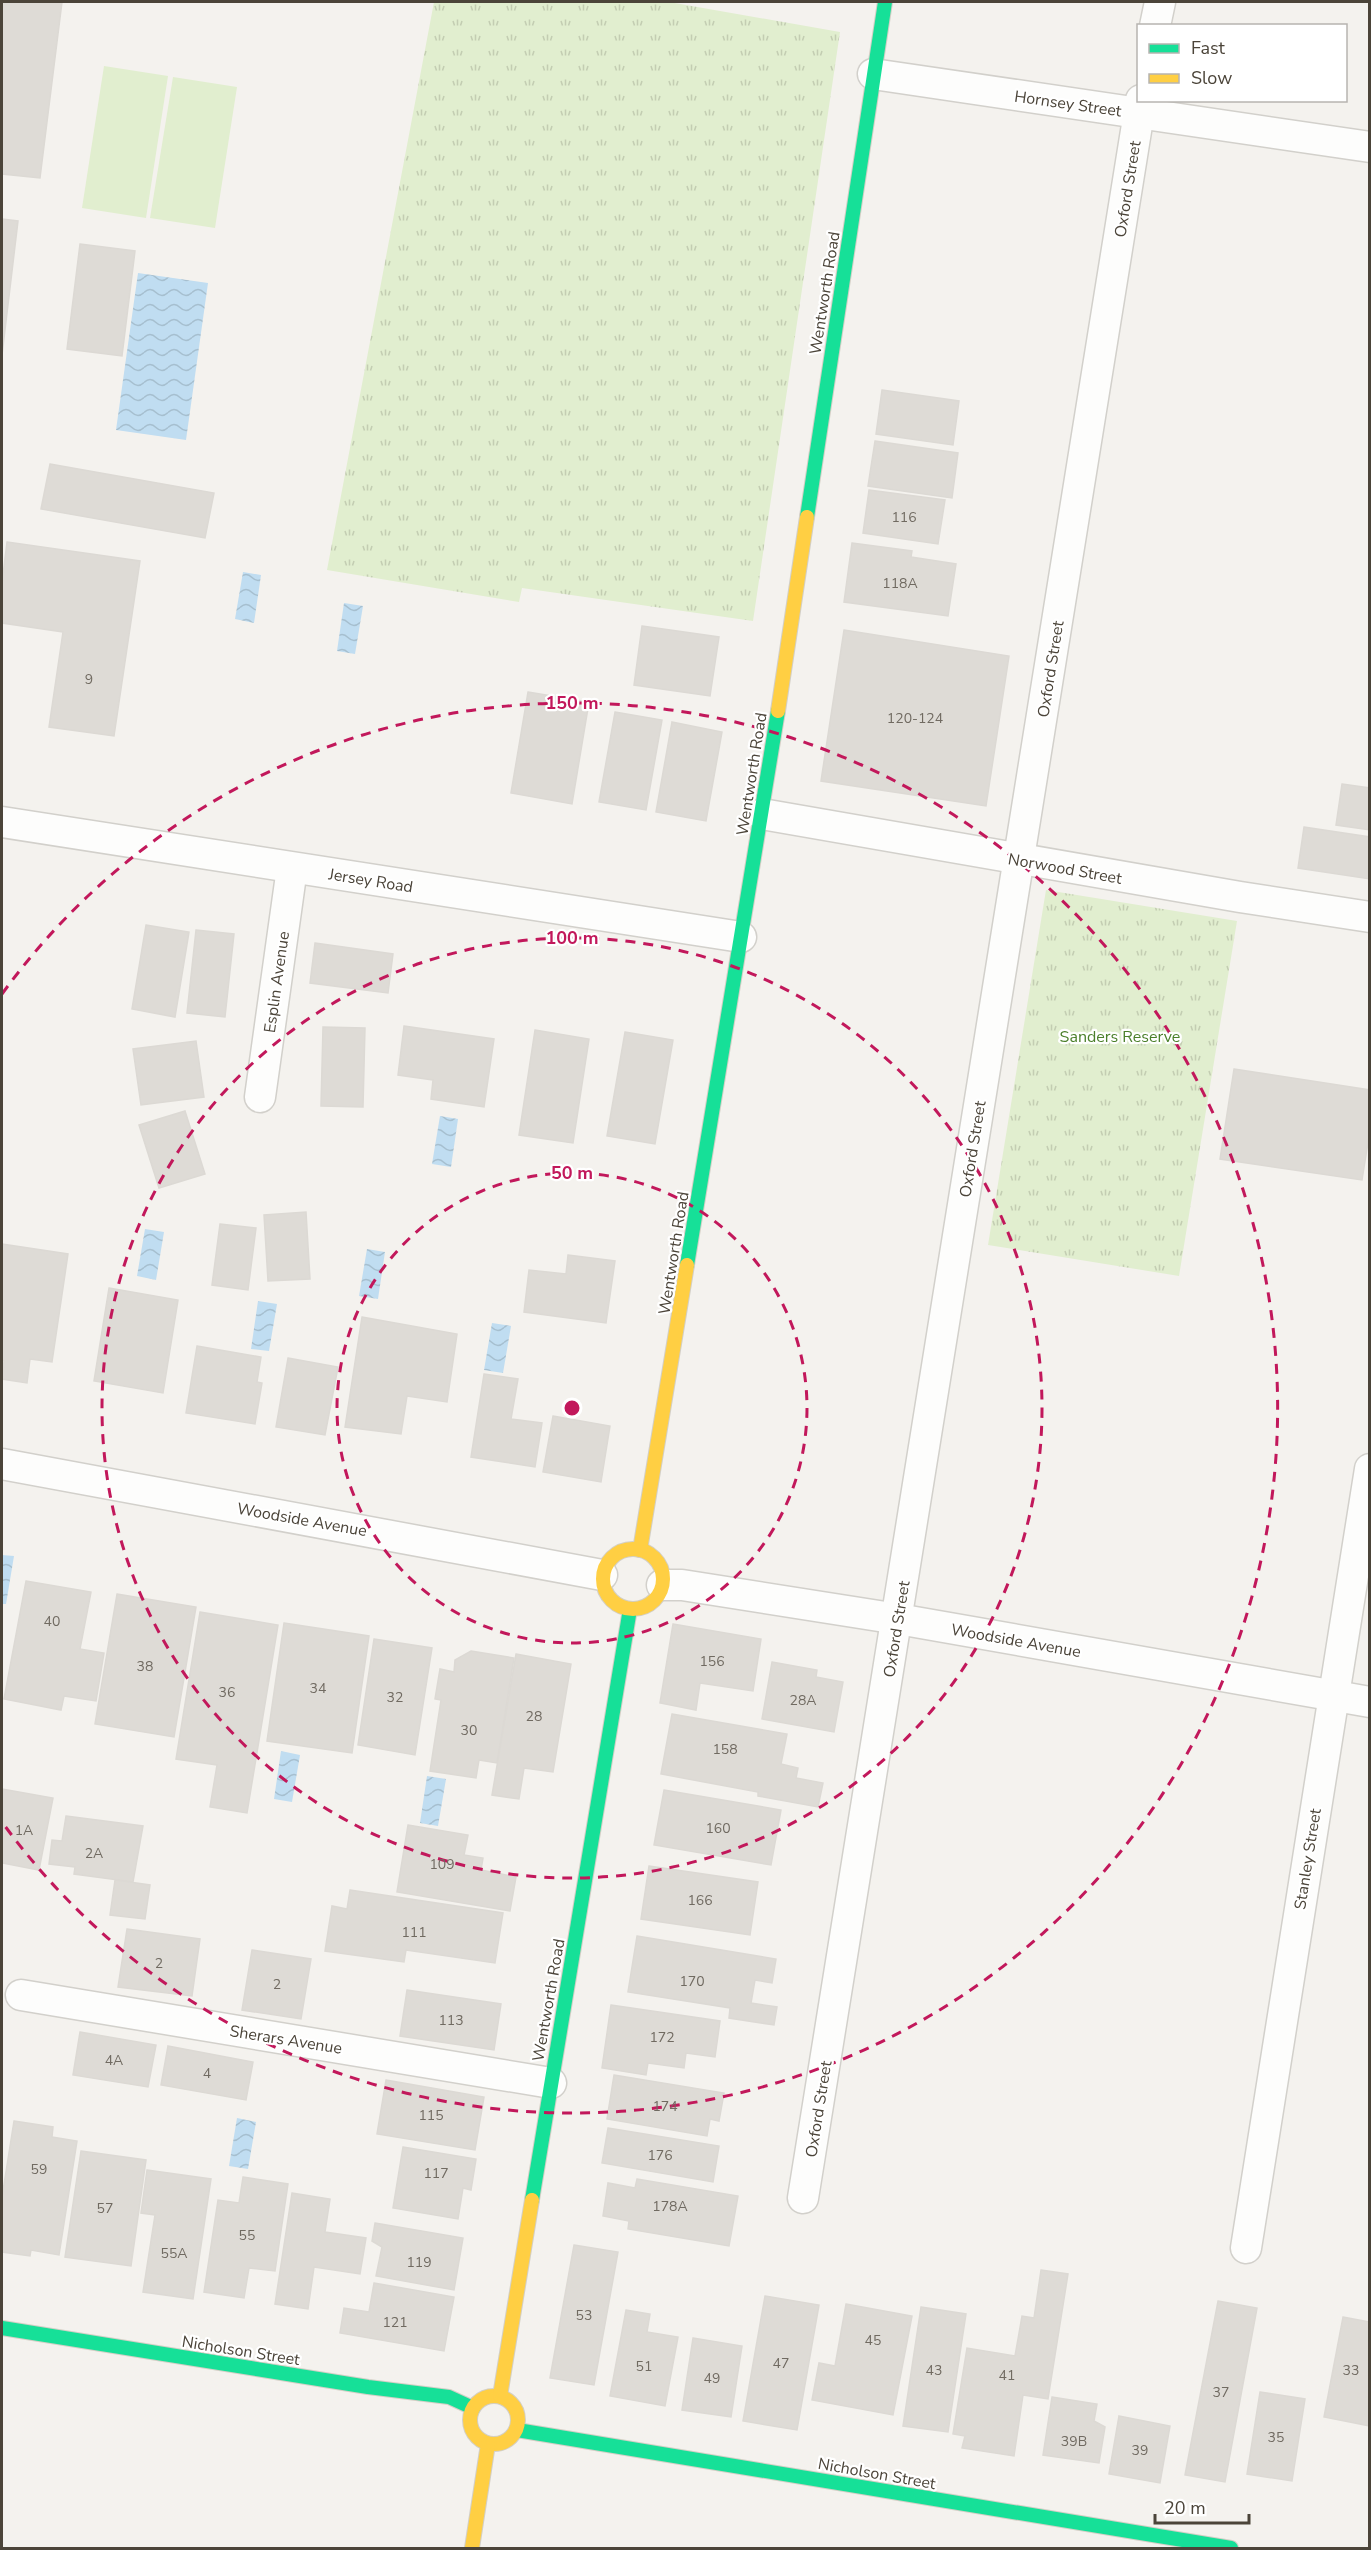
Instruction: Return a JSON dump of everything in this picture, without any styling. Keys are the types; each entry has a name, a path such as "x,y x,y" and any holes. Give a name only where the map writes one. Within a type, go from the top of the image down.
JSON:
{"street":[{"name":"Wentworth Road","path":"640,1550 762,814 885,2"},
{"path":"1155,24 1160,2"},
{"name":"Hornsey Street","path":"873,74 1140,107 1370,147"},
{"name":"Oxford Street","path":"803,2198 898,1620 956,1240 1020,860 1140,107"},
{"name":"Norwood Street","path":"762,814 1020,860 1370,917"},
{"name":"Jersey Road","path":"2,822 741,937"},
{"name":"Esplin Avenue","path":"260,1097 292,868"},
{"name":"Woodside Avenue","path":"2,1464 602,1575"},
{"name":"Stanley Street","path":"1246,2248 1332,1696 1370,1469"},
{"path":"630,1549 640,1550 655,1559 661,1567 662,1585 654,1600 639,1609 630,1609 621,1606 606,1594 602,1575 611,1557 630,1549"},
{"name":"Woodside Avenue","path":"662,1585 682,1585 898,1620 1370,1702"},
{"name":"Wentworth Road","path":"500,2396 630,1609"},
{"name":"Sherars Avenue","path":"21,1995 551,2084"},
{"name":"Nicholson Street","path":"2,2328 368,2387 449,2397 473,2408"},
{"path":"500,2396 508,2400 518,2413 517,2430 505,2443 488,2444 480,2441 470,2426 469,2417 473,2408 484,2398 500,2396"},
{"name":"Nicholson Street","path":"517,2430 1231,2548"},
{"path":"472,2548 488,2444"}],"green space":[{"path":"434,2 669,2 840,32 753,621 522,588 519,602 327,570"},
{"path":"104,66 168,76 146,218 82,208"},
{"path":"173,77 237,87 215,228 150,218"},
{"name":"Sanders Reserve","path":"1046,890 1237,921 1179,1276 988,1245"}],"water":[{"path":"138,273 208,283 186,440 116,430"},
{"path":"243,572 261,575 254,623 235,619"},
{"path":"344,603 363,606 355,654 337,651"},
{"path":"440,1116 458,1119 451,1167 432,1164"},
{"path":"145,1229 164,1232 156,1280 137,1276"},
{"path":"367,1249 385,1252 378,1299 359,1296"},
{"path":"258,1301 277,1304 269,1351 251,1349"},
{"path":"492,1323 511,1326 503,1373 484,1370"},
{"path":"2,1555 14,1556 6,1604 2,1604"},
{"path":"281,1751 300,1755 292,1802 274,1799"},
{"path":"427,1776 446,1779 438,1826 420,1823"},
{"path":"237,2118 256,2122 248,2169 229,2166"}],"building":[{"path":"2,2 62,2 40,178 2,174"},
{"path":"2,219 18,221 2,355"},
{"path":"80,244 135,251 122,356 67,349"},
{"path":"882,390 959,401 953,445 876,434"},
{"path":"875,441 958,453 952,498 868,486"},
{"path":"50,464 214,493 205,538 41,509"},
{"path":"869,490 945,500 938,544 863,533"},
{"path":"7,542 140,561 114,736 49,727 63,632 2,623 2,583"},
{"path":"852,543 912,551 911,557 956,564 948,616 844,602"},
{"path":"642,626 719,637 710,696 634,685"},
{"path":"844,630 1009,656 986,806 821,781"},
{"path":"528,692 589,702 572,804 511,793"},
{"path":"615,712 662,720 646,810 599,802"},
{"path":"672,722 722,732 706,821 656,812"},
{"path":"1342,784 1370,788 1370,830 1336,825"},
{"path":"1304,827 1370,837 1370,879 1298,868"},
{"path":"146,925 189,932 175,1017 132,1009"},
{"path":"196,930 234,934 225,1017 187,1013"},
{"path":"315,943 393,954 388,993 310,983"},
{"path":"404,1026 494,1039 484,1107 431,1099 433,1080 398,1075"},
{"path":"323,1027 365,1028 363,1107 321,1106"},
{"path":"535,1030 589,1039 573,1143 519,1135"},
{"path":"625,1032 673,1040 655,1144 607,1136"},
{"path":"196,1041 204,1097 141,1105 133,1049"},
{"path":"1234,1069 1370,1090 1370,1130 1362,1180 1220,1159"},
{"path":"185,1111 205,1174 159,1188 139,1125"},
{"path":"306,1212 310,1279 268,1281 264,1215"},
{"path":"220,1224 256,1228 248,1290 212,1285"},
{"path":"2,1244 68,1254 52,1362 30,1359 27,1383 2,1379 4,1361 2,1360"},
{"path":"568,1255 615,1261 606,1323 524,1312 529,1270 566,1274"},
{"path":"109,1288 178,1300 163,1393 94,1381"},
{"path":"362,1317 457,1334 447,1402 407,1396 401,1434 345,1427"},
{"path":"197,1346 261,1357 257,1382 262,1383 255,1424 186,1413"},
{"path":"288,1358 338,1367 325,1435 276,1427"},
{"path":"484,1374 518,1379 511,1419 542,1423 535,1467 471,1457"},
{"path":"553,1416 610,1426 601,1482 543,1472"},
{"path":"26,1581 91,1592 80,1649 104,1653 96,1701 64,1696 61,1710 4,1699"},
{"path":"117,1594 196,1607 174,1737 95,1724"},
{"path":"200,1612 278,1625 247,1813 210,1807 217,1765 176,1759"},
{"path":"284,1623 369,1636 352,1753 267,1741"},
{"path":"673,1624 761,1639 753,1691 700,1683 696,1710 660,1703"},
{"path":"374,1639 432,1648 415,1755 358,1745"},
{"path":"471,1651 514,1658 497,1763 479,1760 476,1778 430,1771 441,1700 435,1699 440,1669 454,1672 455,1660"},
{"path":"516,1654 571,1664 553,1772 524,1768 519,1799 492,1795"},
{"path":"772,1662 817,1670 816,1677 843,1682 834,1732 762,1719"},
{"path":"672,1714 787,1734 781,1764 798,1768 796,1778 823,1783 818,1807 758,1796 758,1792 661,1774"},
{"path":"2,1789 53,1798 39,1870 2,1863"},
{"path":"664,1790 781,1810 771,1865 654,1845"},
{"path":"66,1816 143,1826 133,1882 74,1874 75,1867 49,1864 52,1840 62,1841"},
{"path":"408,1825 468,1835 464,1855 483,1858 481,1870 516,1877 510,1911 397,1892"},
{"path":"649,1866 758,1882 750,1935 641,1919"},
{"path":"115,1880 150,1885 145,1919 110,1915"},
{"path":"350,1890 503,1913 495,1963 406,1950 404,1962 325,1951 332,1906 347,1909"},
{"path":"127,1929 200,1939 192,1996 118,1987"},
{"path":"637,1936 776,1959 772,1983 755,1980 751,2003 777,2007 774,2025 729,2018 730,2008 628,1992"},
{"path":"252,1950 311,1959 301,2019 242,2010"},
{"path":"407,1990 501,2004 494,2050 400,2036"},
{"path":"611,2005 720,2021 715,2057 686,2053 684,2068 648,2063 646,2075 602,2068"},
{"path":"80,2032 156,2045 148,2087 73,2075"},
{"path":"168,2046 253,2062 246,2100 161,2085"},
{"path":"614,2075 724,2093 719,2121 710,2119 707,2136 607,2119"},
{"path":"386,2080 484,2097 475,2150 377,2134"},
{"path":"14,2121 53,2127 52,2137 77,2141 59,2255 31,2250 30,2256 2,2252 2,2197"},
{"path":"608,2128 719,2146 713,2182 602,2163"},
{"path":"403,2147 476,2159 471,2190 463,2188 458,2219 393,2208"},
{"path":"81,2151 146,2160 131,2266 65,2257"},
{"path":"147,2170 211,2179 193,2299 143,2292 155,2215 141,2213"},
{"path":"243,2177 288,2184 275,2271 249,2268 244,2298 204,2292 218,2200 239,2203"},
{"path":"637,2179 738,2196 729,2246 628,2229 629,2221 603,2216 608,2183 635,2188"},
{"path":"292,2193 330,2199 325,2232 366,2238 360,2274 314,2267 308,2309 275,2304"},
{"path":"375,2223 463,2238 454,2290 376,2276 382,2247 372,2241"},
{"path":"574,2245 618,2252 594,2385 550,2378"},
{"path":"1041,2270 1068,2274 1048,2399 1023,2395 1014,2456 962,2448 965,2436 953,2434 967,2348 1015,2356 1022,2316 1034,2318"},
{"path":"374,2283 454,2297 444,2351 340,2333 344,2308 369,2312"},
{"path":"765,2296 819,2305 797,2430 743,2421"},
{"path":"1218,2301 1257,2308 1225,2482 1185,2475"},
{"path":"846,2304 912,2316 893,2415 812,2400 819,2363 835,2366"},
{"path":"921,2307 966,2314 948,2432 903,2426"},
{"path":"626,2310 650,2314 647,2332 678,2337 665,2406 610,2396"},
{"path":"1343,2317 1370,2322 1370,2426 1324,2417"},
{"path":"693,2338 742,2346 731,2417 682,2410"},
{"path":"1260,2392 1305,2399 1292,2481 1247,2474"},
{"path":"1052,2397 1097,2404 1094,2421 1105,2427 1099,2463 1043,2455"},
{"path":"1119,2416 1170,2426 1160,2483 1109,2474"}],"traffic: fast":[{"path":"807,517 885,2"},
{"path":"687,1265 778,711"},
{"path":"532,2200 630,1609"},
{"path":"2,2328 368,2387 449,2397 473,2408"},
{"path":"517,2430 1231,2548"}],"traffic: slow":[{"path":"778,711 807,517"},
{"path":"640,1550 687,1265"},
{"path":"627,1549 639,1549 650,1554 658,1562 663,1579 661,1591 650,1604 639,1609 627,1609 616,1604 608,1596 603,1585 603,1573 608,1562 616,1554 627,1549"},
{"path":"500,2396 532,2200"},
{"path":"489,2396 499,2396 514,2406 518,2420 517,2429 508,2440 499,2444 489,2444 474,2434 470,2425 470,2415 480,2400 489,2396"},
{"path":"472,2548 488,2444"}]}
